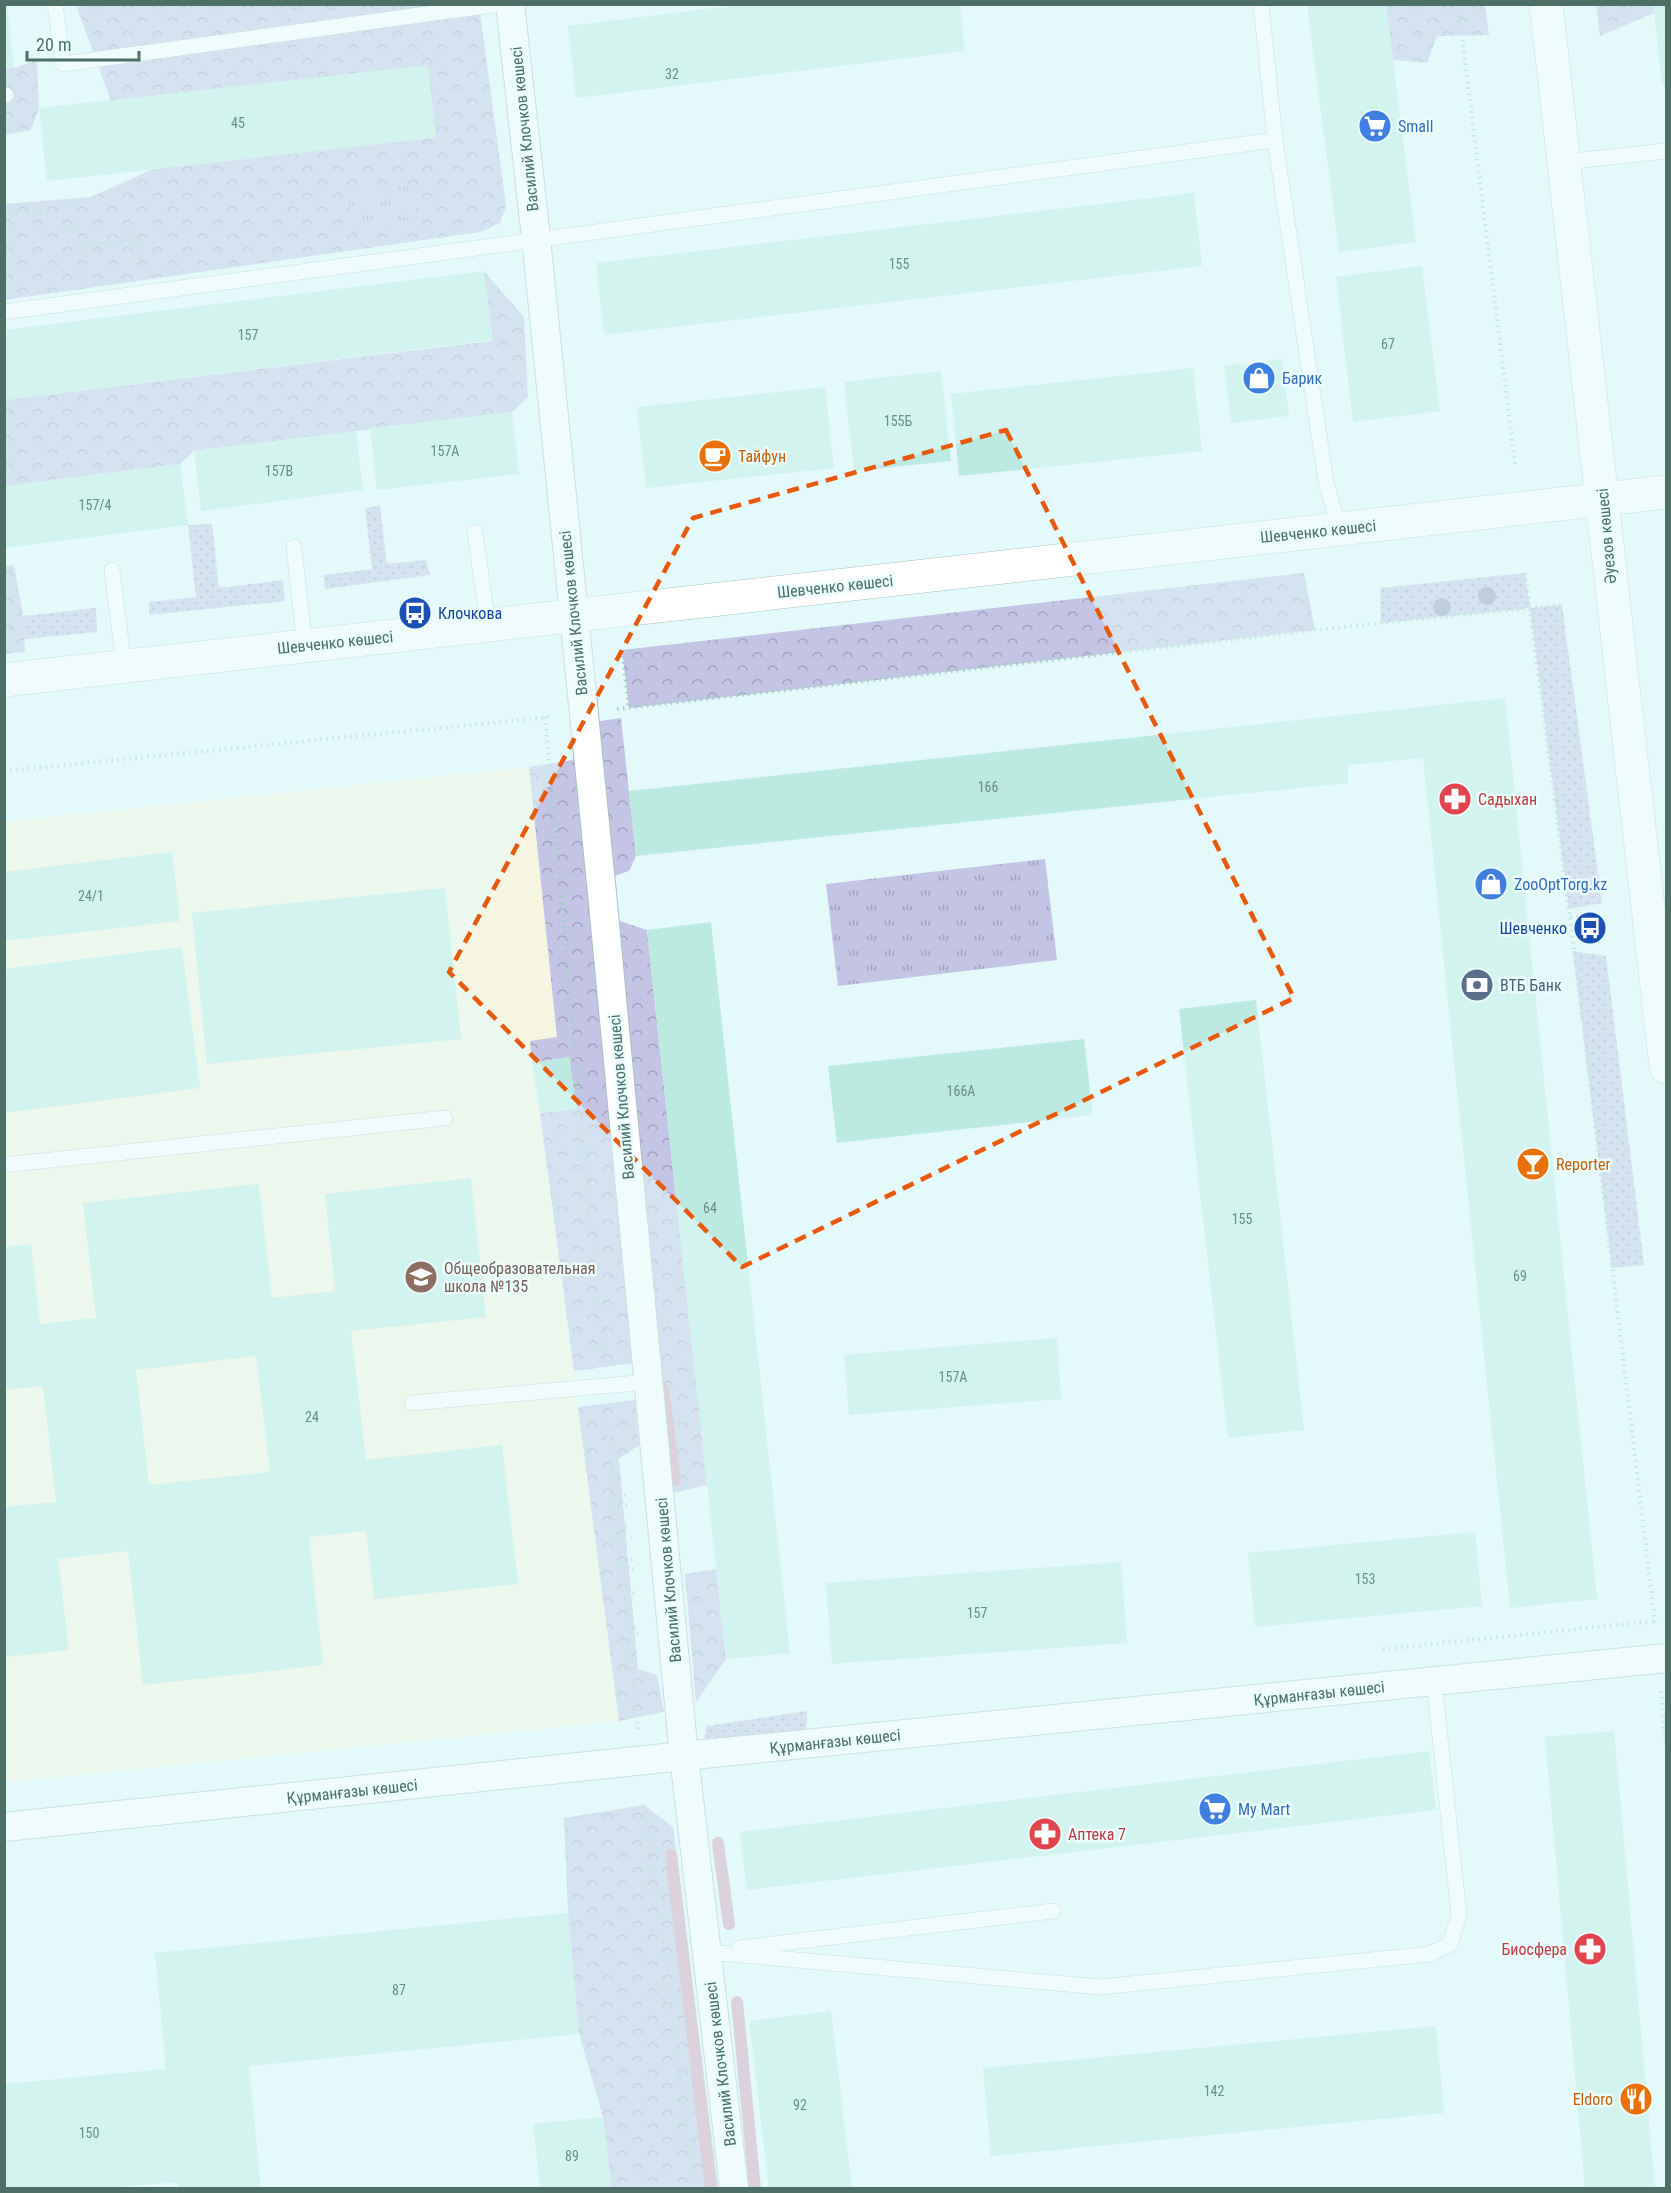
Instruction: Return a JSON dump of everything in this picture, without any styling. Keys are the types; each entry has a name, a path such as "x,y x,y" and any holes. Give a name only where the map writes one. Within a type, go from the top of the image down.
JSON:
{"street":[{"name":"Василий Клочков көшесі","path":"510,4 536,238 684,1756 734,2188"},
{"name":"Әуезов көшесі","path":"1546,4 1666,1067"},
{"name":"Шевченко көшесі","path":"4,680 1666,492"},
{"name":"Құрманғазы көшесі","path":"4,1827 684,1756 1662,1659"}],"lane":[{"path":"55,4 63,64 500,4"},
{"path":"1261,4 1275,140 1326,482 1339,529"},
{"path":"4,312 536,238 1275,140"},
{"path":"1564,162 1666,151"},
{"path":"476,532 488,625"},
{"path":"294,546 305,646"},
{"path":"112,570 124,666"},
{"path":"4,1165 445,1118"},
{"path":"412,1404 648,1382"},
{"path":"707,1952 1100,1987 1430,1954 1450,1944 1460,1915 1434,1681"},
{"path":"707,1952 1053,1911"}],"path":[{"path":"1458,4 1515,464"},
{"path":"4,215 75,206 87,299"},
{"path":"80,246 138,238 145,291"},
{"path":"1525,573 1662,1659 1666,1746"},
{"path":"4,771 583,713 1361,625 1562,605"},
{"path":"622,650 629,708"},
{"path":"545,717 606,1414 639,1736"},
{"path":"1570,918 1586,917 1588,939"},
{"path":"644,1805 694,2188"}],"highlighted area":[{"path":"1006,430 1294,998 742,1267 449,972 693,518"}],"shaded area":[{"path":"529,767 557,1038 530,1042 619,1721 5,1782 4,822"}],"green space":[{"path":"76,5 479,5 506,206 500,223 480,232 5,300 4,204 91,197 153,169 436,137 111,101"},
{"path":"289,5 356,5 358,17 293,28"},
{"path":"1386,5 1485,5 1489,35 1437,36 1427,63 1393,60"},
{"path":"1596,5 1653,5 1654,13 1600,36"},
{"path":"37,60 39,108 31,130 5,135 4,69"},
{"path":"413,185 418,226 353,234 348,194"},
{"path":"484,271 524,317 528,397 512,412 194,451 180,464 5,486 4,400 492,341"},
{"path":"380,506 387,564 426,560 430,575 325,589 324,575 372,569 365,508"},
{"path":"212,524 219,588 283,580 285,601 149,615 149,602 196,597 188,525"},
{"path":"14,565 23,616 25,652 5,654 5,566"},
{"path":"1304,573 1315,630 629,708 622,650"},
{"path":"1525,573 1530,608 1381,623 1380,588"},
{"path":"1562,605 1602,903 1569,909 1530,608"},
{"path":"96,608 97,632 24,639 23,616"},
{"path":"621,718 636,856 629,871 608,878 594,722"},
{"path":"579,759 634,1363 574,1371 540,1113 576,1109 569,1057 532,1063 530,1041 557,1037 529,767"},
{"path":"1045,859 1057,960 838,986 826,884"},
{"path":"614,919 647,930 707,1485 674,1493"},
{"path":"1573,951 1606,956 1644,1265 1612,1268"},
{"path":"635,1400 639,1445 619,1459 638,1669 657,1675 664,1712 619,1721 578,1407"},
{"path":"716,1569 726,1659 696,1702 685,1574"},
{"path":"807,1711 806,1744 704,1754 706,1726"},
{"path":"644,1805 673,1827 718,2188 611,2188 603,2117 579,2034 568,1913 564,1818"}],"building":[{"path":"4,4 7,4 14,68 4,69"},
{"path":"746,4 960,4 965,51 576,98 568,26"},
{"path":"1307,4 1386,4 1416,242 1339,252"},
{"path":"1653,4 1666,4 1666,83 1662,84"},
{"path":"428,65 436,138 47,181 39,108"},
{"path":"1194,193 1202,266 604,335 596,263"},
{"path":"1422,266 1440,411 1353,422 1336,277"},
{"path":"484,271 493,340 4,400 4,330"},
{"path":"1282,359 1289,416 1231,423 1224,366"},
{"path":"1193,368 1202,451 959,476 951,394"},
{"path":"941,371 951,461 854,471 844,382"},
{"path":"825,387 834,468 646,488 637,407"},
{"path":"512,412 519,474 377,490 370,428"},
{"path":"356,431 363,490 201,511 194,451"},
{"path":"180,464 188,525 4,548 4,486"},
{"path":"1505,698 1597,1599 1510,1608 1423,758 1348,765 1348,783 636,856 629,791"},
{"path":"172,852 180,921 4,941 4,872"},
{"path":"445,888 461,1039 207,1064 192,913"},
{"path":"711,922 790,1653 726,1659 647,930"},
{"path":"182,947 200,1088 4,1113 4,969"},
{"path":"1256,1000 1304,1430 1228,1438 1179,1009"},
{"path":"1084,1039 1093,1115 837,1143 828,1066"},
{"path":"569,1057 577,1109 540,1113 532,1063"},
{"path":"471,1178 486,1317 351,1331 366,1460 502,1445 518,1584 374,1599 366,1531 309,1537 323,1665 143,1685 128,1551 58,1559 69,1650 4,1657 4,1507 56,1502 43,1386 4,1390 4,1247 31,1244 40,1324 96,1318 83,1203 259,1184 272,1298 335,1291 325,1194","holes":["256,1356 270,1472 149,1485 136,1370"]},
{"path":"1057,1338 1061,1399 849,1415 844,1355"},
{"path":"1475,1532 1482,1606 1255,1627 1248,1553"},
{"path":"1121,1562 1127,1643 832,1664 826,1583"},
{"path":"1614,1731 1655,2188 1585,2188 1545,1737"},
{"path":"1429,1751 1436,1810 747,1890 740,1832"},
{"path":"568,1913 579,2034 249,2066 261,2188 178,2188 177,2182 112,2188 4,2188 4,2084 166,2069 155,1953"},
{"path":"831,2011 852,2188 769,2188 749,2021"},
{"path":"1436,2026 1444,2113 991,2156 983,2068"},
{"path":"603,2117 611,2188 540,2188 533,2124"}],"waterway":[{"path":"663,1389 675,1480"},
{"path":"718,1843 729,1924"},
{"path":"671,1855 711,2188"},
{"path":"737,2002 755,2188"}],"place":[{"name":"Small","path":"1375,126"},
{"name":"Барик","path":"1259,378"},
{"name":"Тайфун","path":"715,456"},
{"name":"Клочкова","path":"415,613"},
{"name":"Садыхан","path":"1455,799"},
{"name":"ZooOptTorg.kz","path":"1491,884"},
{"name":"Шевченко","path":"1590,928"},
{"name":"ВТБ Банк","path":"1477,985"},
{"name":"Reporter","path":"1533,1164"},
{"name":"Общеобразовательная школа №135","path":"421,1277"},
{"name":"My Mart","path":"1215,1809"},
{"name":"Аптека 7","path":"1045,1834"},
{"name":"Биосфера","path":"1590,1949"},
{"name":"Eldoro","path":"1636,2099"}]}
